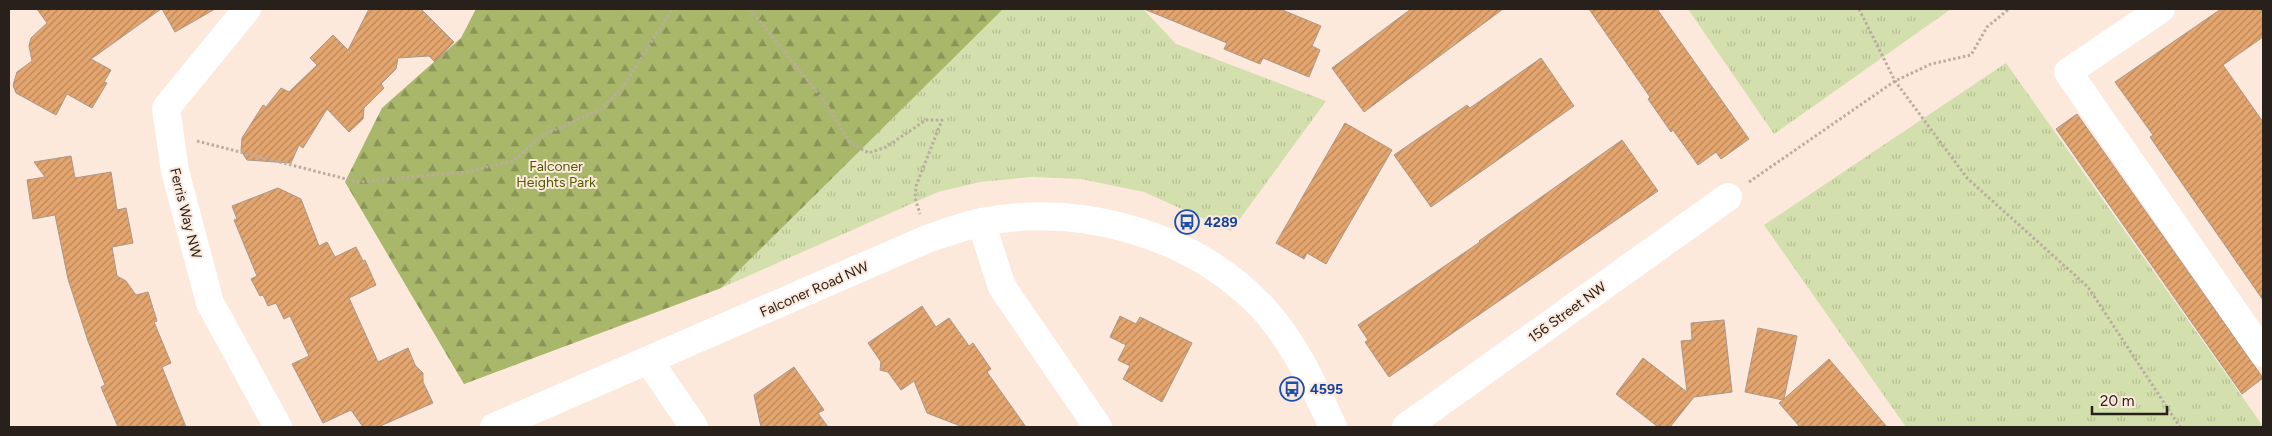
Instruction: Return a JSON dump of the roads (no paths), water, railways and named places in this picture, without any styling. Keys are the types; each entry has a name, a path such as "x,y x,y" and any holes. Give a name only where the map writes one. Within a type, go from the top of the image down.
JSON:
{"street":[{"name":"Ferris Way NW","path":"247,9 166,108 175,171 210,303 278,427"},
{"path":"2160,9 2068,72 2263,353"},
{"name":"156 Street NW","path":"1406,427 1728,197"},
{"name":"Falconer Road NW","path":"494,427 927,239 981,222 1025,217 1075,217 1113,224 1154,237 1193,256 1233,281 1260,305 1296,354 1333,427"},
{"path":"981,222 996,271 1007,296 1098,427"},
{"path":"649,361 694,427"}],"place":[{"name":"4289","path":"1187,222"},
{"name":"4595","path":"1292,389"}],"park label":[{"name":"Falconer Heights Park","path":"556,174"}]}
